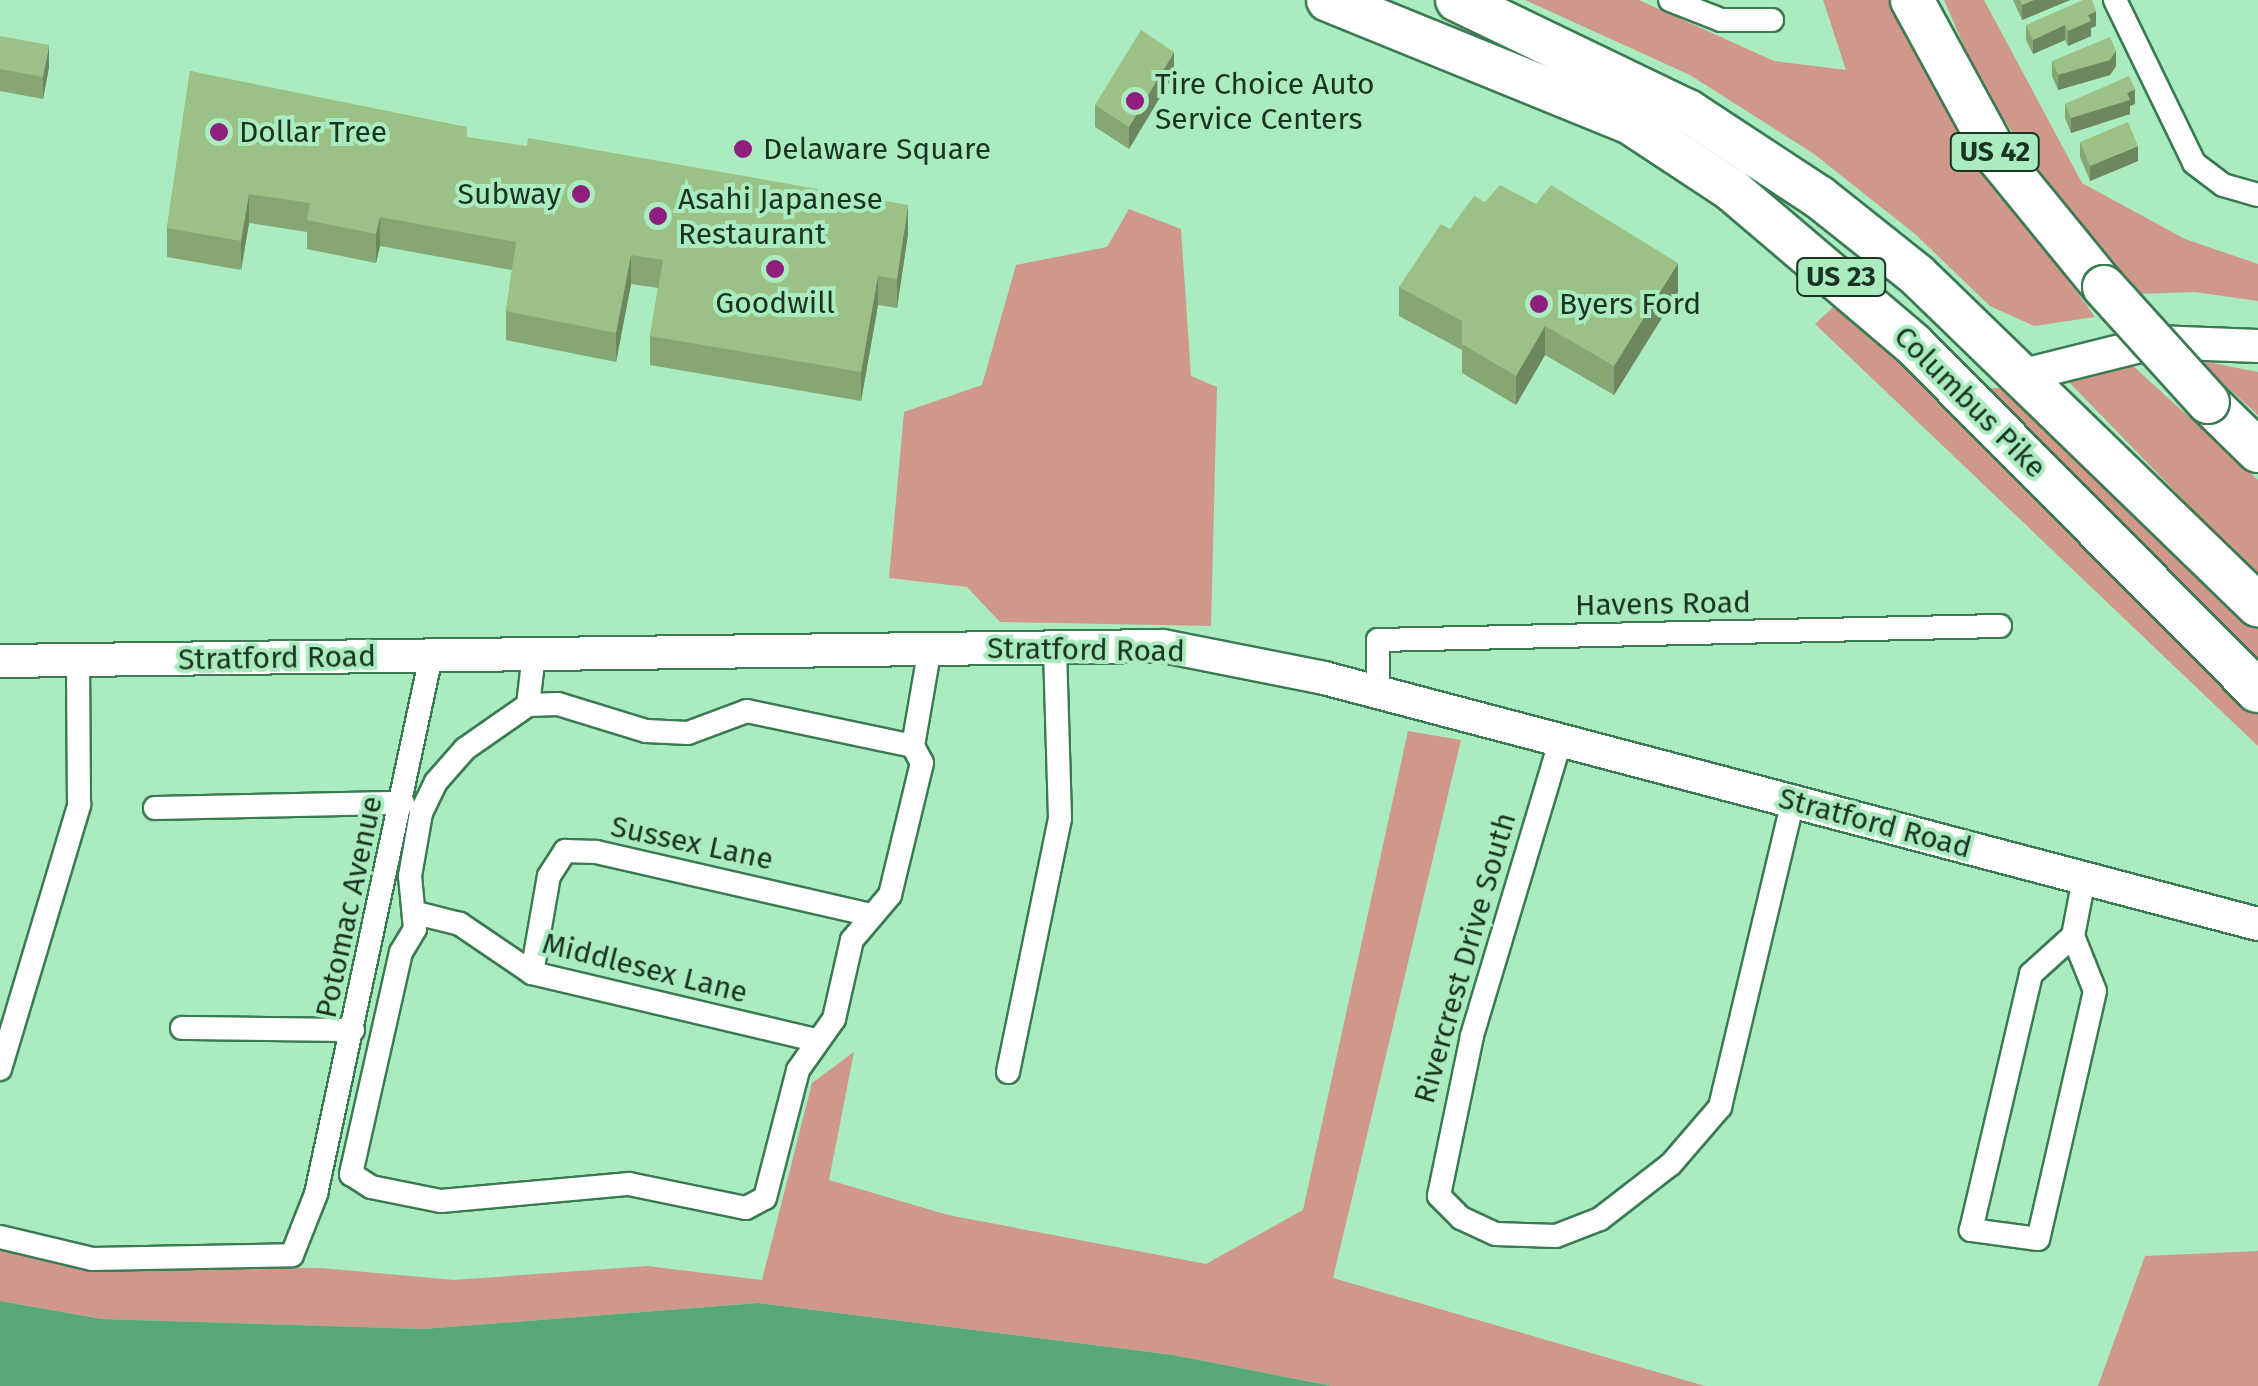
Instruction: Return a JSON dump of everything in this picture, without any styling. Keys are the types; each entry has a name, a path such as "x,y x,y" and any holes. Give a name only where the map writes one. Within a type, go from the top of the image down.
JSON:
{"highway":[{"name":"Columbus Pike","path":"1328,0 1629,122 1732,190 1913,344 2258,691"},
{"name":"Columbus Pike","path":"1458,0 1738,140 1917,275 2258,606"},
{"name":"US 42","path":"1912,0 1997,156 2104,286 2208,402 2258,451"},
{"path":"1913,344 1974,374 2024,375"}],"street":[{"path":"1670,0 1720,20 1772,20"},
{"path":"2115,0 2194,163 2223,185 2258,195"},
{"path":"2024,375 2156,342 2258,346"},
{"name":"Havens Road","path":"1378,692 1378,640 2000,626"},
{"path":"1008,1072 1060,818 1055,645"},
{"name":"Stratford Road","path":"0,660 1162,646 1378,692 2258,924"},
{"path":"912,746 747,711 671,734 601,720 558,704 528,705 477,741 436,782 421,812 410,876 416,912 380,1039 350,1163 352,1174 371,1187 466,1202 629,1184 746,1208 765,1198 798,1070 815,1040 834,1019 852,940 890,895 922,763 912,746 930,648"},
{"path":"528,705 534,654"},
{"name":"Potomac Avenue","path":"0,1236 92,1259 292,1255 303,1234 321,1171 403,803 431,656"},
{"path":"0,1069 79,805 78,662"},
{"name":"Rivercrest Drive South","path":"1561,740 1472,1036 1439,1196 1461,1218 1496,1234 1556,1236 1624,1202 1671,1164 1720,1108 1794,801"},
{"path":"154,808 403,803"},
{"name":"Sussex Lane","path":"532,973 549,876 566,851 596,852 872,914"},
{"path":"2074,936 2031,974 1971,1230 2038,1238 2095,991 2074,936 2084,879"},
{"name":"Middlesex Lane","path":"416,912 460,924 532,973 815,1040"},
{"path":"182,1028 353,1030"}],"shaded area":[{"path":"1525,0 1639,0 1774,61 1846,70 1823,0 1894,0 1954,123 2095,317 2034,326 1990,306 1915,234 1814,154 1690,75"},
{"path":"1944,0 1984,0 2082,183 2185,239 2258,264 2258,301 2195,292 2136,294 2071,220 1981,85"},
{"path":"1129,209 1181,229 1191,376 1217,387 1211,626 1000,622 967,587 889,578 904,412 982,385 1016,265 1107,247"},
{"path":"1843,298 2258,708 2258,746 1815,324"},
{"path":"2197,360 2258,372 2258,415"},
{"path":"2132,365 2258,480 2258,577 2068,381"},
{"path":"1989,388 2021,389 2258,624 2258,662"},
{"path":"1408,731 1461,740 1333,1278 1705,1386 1332,1386 1173,1355 758,1303 423,1329 102,1319 0,1301 0,1248 69,1266 321,1268 454,1280 647,1266 762,1280 812,1083 854,1052 829,1180 948,1215 1206,1264 1303,1210"},
{"path":"2258,1251 2258,1386 2098,1386 2145,1256"},
{"path":"0,1301 102,1319 423,1329 758,1303 1173,1355 1332,1386 0,1386"}],"building":[{"path":"2083,0 2092,0 2096,11 2088,15 2091,21 2068,31 2065,25 2033,40 2026,25"},
{"path":"1141,30 1174,52 1129,127 1095,105"},
{"path":"0,36 49,45 43,77 0,69"},
{"path":"2110,37 2116,51 2110,60 2058,75 2052,61"},
{"path":"190,71 467,127 467,137 527,146 528,138 908,205 897,279 878,276 861,372 650,336 663,260 631,255 616,333 506,311 516,242 380,217 376,234 307,220 310,203 249,194 241,241 167,228"},
{"path":"2129,76 2135,89 2127,93 2130,100 2071,118 2065,104"},
{"path":"2128,122 2138,146 2090,166 2080,142"},
{"name":"Byers Ford","path":"1500,185 1536,204 1551,185 1678,263 1614,366 1545,326 1516,376 1462,344 1462,321 1399,287 1441,224 1450,229 1474,196 1485,202"}],"place":[{"name":"Tire Choice Auto Service Centers","path":"1135,101"},
{"name":"Dollar Tree","path":"219,132"},
{"name":"Delaware Square","path":"743,149"},
{"name":"Subway","path":"581,194"},
{"name":"Asahi Japanese Restaurant","path":"658,216"},
{"name":"Goodwill","path":"775,269"},
{"name":"Byers Ford","path":"1539,304"}]}
